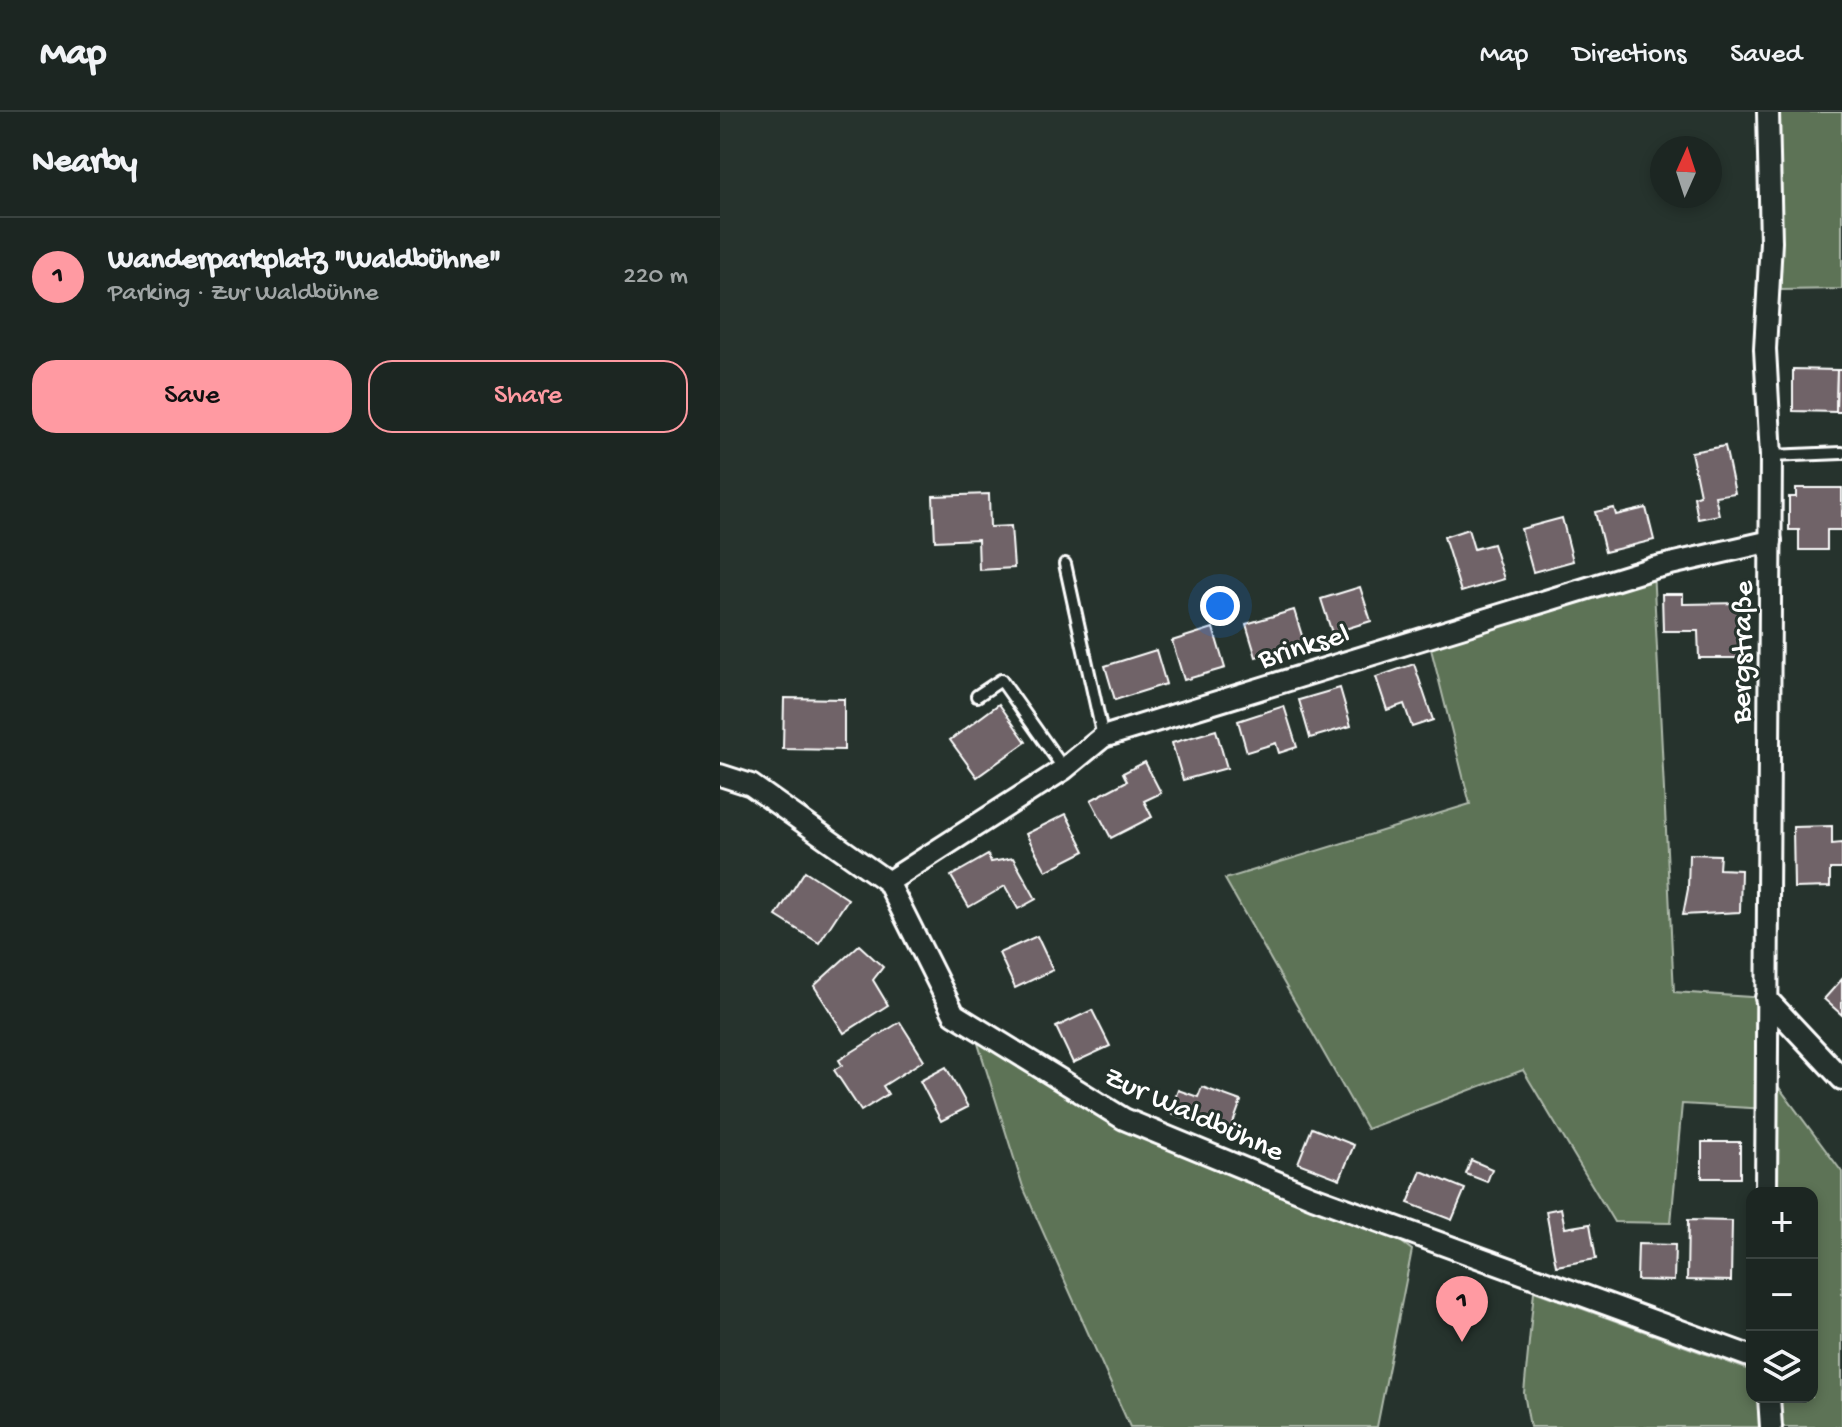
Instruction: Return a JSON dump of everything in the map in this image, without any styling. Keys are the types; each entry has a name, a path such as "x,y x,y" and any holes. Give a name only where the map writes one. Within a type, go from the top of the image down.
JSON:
{"street":[{"name":"Bergstraße","path":"1766,1187 1771,541 1771,456 1765,349 1771,242 1768,112"},
{"name":"Brinksel","path":"888,882 1064,769 1103,737 1653,568 1771,541"},
{"name":"Zur Waldbühne","path":"720,775 751,785 888,882 954,1014 1124,1119 1313,1197 1746,1355"},
{"path":"1766,998 1842,1079"},
{"path":"1769,1403 1771,1427"}],"lane":[{"path":"1771,456 1842,453"},
{"path":"1065,564 1103,737"},
{"path":"977,696 1001,680 1064,769"}],"green space":[{"path":"1779,112 1842,112 1842,289 1781,290"},
{"path":"1653,568 1674,992 1766,998 1766,1070 1842,1172 1842,1427 1530,1427 1524,1393 1534,1291 1746,1369 1746,1403 1818,1403 1818,1187 1773,1187 1767,1109 1682,1104 1671,1223 1614,1222 1523,1070 1367,1129 1225,879 1470,804 1428,637"},
{"path":"976,1037 1120,1127 1309,1207 1396,1238 1412,1250 1377,1427 1130,1427 1023,1187"}],"building":[{"path":"1793,369 1837,370 1836,412 1793,411"},
{"path":"1837,370 1842,370 1842,412 1836,412"},
{"path":"1725,446 1735,493 1715,496 1719,515 1698,519 1694,497 1700,495 1691,452"},
{"path":"1796,488 1842,488 1842,530 1827,530 1827,550 1799,550 1799,530 1789,530 1789,497 1796,497"},
{"path":"989,494 990,527 1011,526 1014,568 979,570 978,539 935,541 933,496"},
{"path":"1614,508 1616,515 1646,508 1654,540 1605,552 1595,512"},
{"path":"1562,518 1573,561 1533,572 1521,529"},
{"path":"1468,529 1474,549 1493,544 1504,579 1461,592 1444,537"},
{"path":"1360,587 1371,621 1332,633 1321,599"},
{"path":"1662,594 1683,594 1683,604 1741,603 1742,658 1699,658 1698,631 1663,631"},
{"path":"1294,610 1304,642 1256,657 1246,624"},
{"path":"1213,628 1225,668 1184,680 1172,641"},
{"path":"1156,650 1166,684 1115,700 1105,666"},
{"path":"1414,664 1433,720 1412,727 1404,704 1387,710 1376,677"},
{"path":"1340,688 1351,726 1310,738 1299,700"},
{"path":"784,698 844,699 844,750 783,749"},
{"path":"999,704 1026,742 977,777 950,740"},
{"path":"1284,706 1297,747 1279,753 1276,743 1247,752 1238,721"},
{"path":"1216,730 1227,768 1183,780 1172,743"},
{"path":"1145,762 1161,793 1144,801 1152,817 1111,838 1091,800 1127,781 1123,773"},
{"path":"1066,814 1085,851 1046,871 1026,834"},
{"path":"1832,826 1832,844 1842,843 1842,869 1830,869 1830,887 1794,888 1793,827"},
{"path":"1689,854 1720,855 1719,869 1741,870 1740,912 1683,915 1688,889"},
{"path":"988,855 991,862 1013,858 1036,899 1018,909 1005,886 969,907 951,876"},
{"path":"805,871 848,899 819,943 776,916"},
{"path":"1037,936 1053,970 1015,988 999,953"},
{"path":"859,945 883,967 873,980 888,1005 844,1033 814,986"},
{"path":"1842,979 1842,1015 1824,999"},
{"path":"1092,1010 1110,1046 1073,1063 1056,1027"},
{"path":"900,1022 924,1060 883,1086 888,1094 861,1111 834,1070 842,1065 839,1060"},
{"path":"946,1067 968,1107 941,1121 920,1081"},
{"path":"1202,1087 1241,1101 1229,1134 1170,1113 1178,1090 1198,1097"},
{"path":"1312,1128 1354,1145 1340,1179 1298,1163"},
{"path":"1702,1142 1740,1142 1740,1178 1702,1178"},
{"path":"1471,1160 1492,1169 1487,1182 1466,1174"},
{"path":"1421,1171 1465,1189 1452,1220 1408,1203"},
{"path":"1561,1208 1565,1228 1590,1224 1596,1259 1556,1266 1546,1211"},
{"path":"1688,1220 1732,1221 1731,1281 1687,1280"},
{"path":"1638,1244 1675,1245 1674,1281 1637,1280"}],"place":[{"name":"Wanderparkplatz \"Waldbühne\"","path":"1462,1342"}]}
